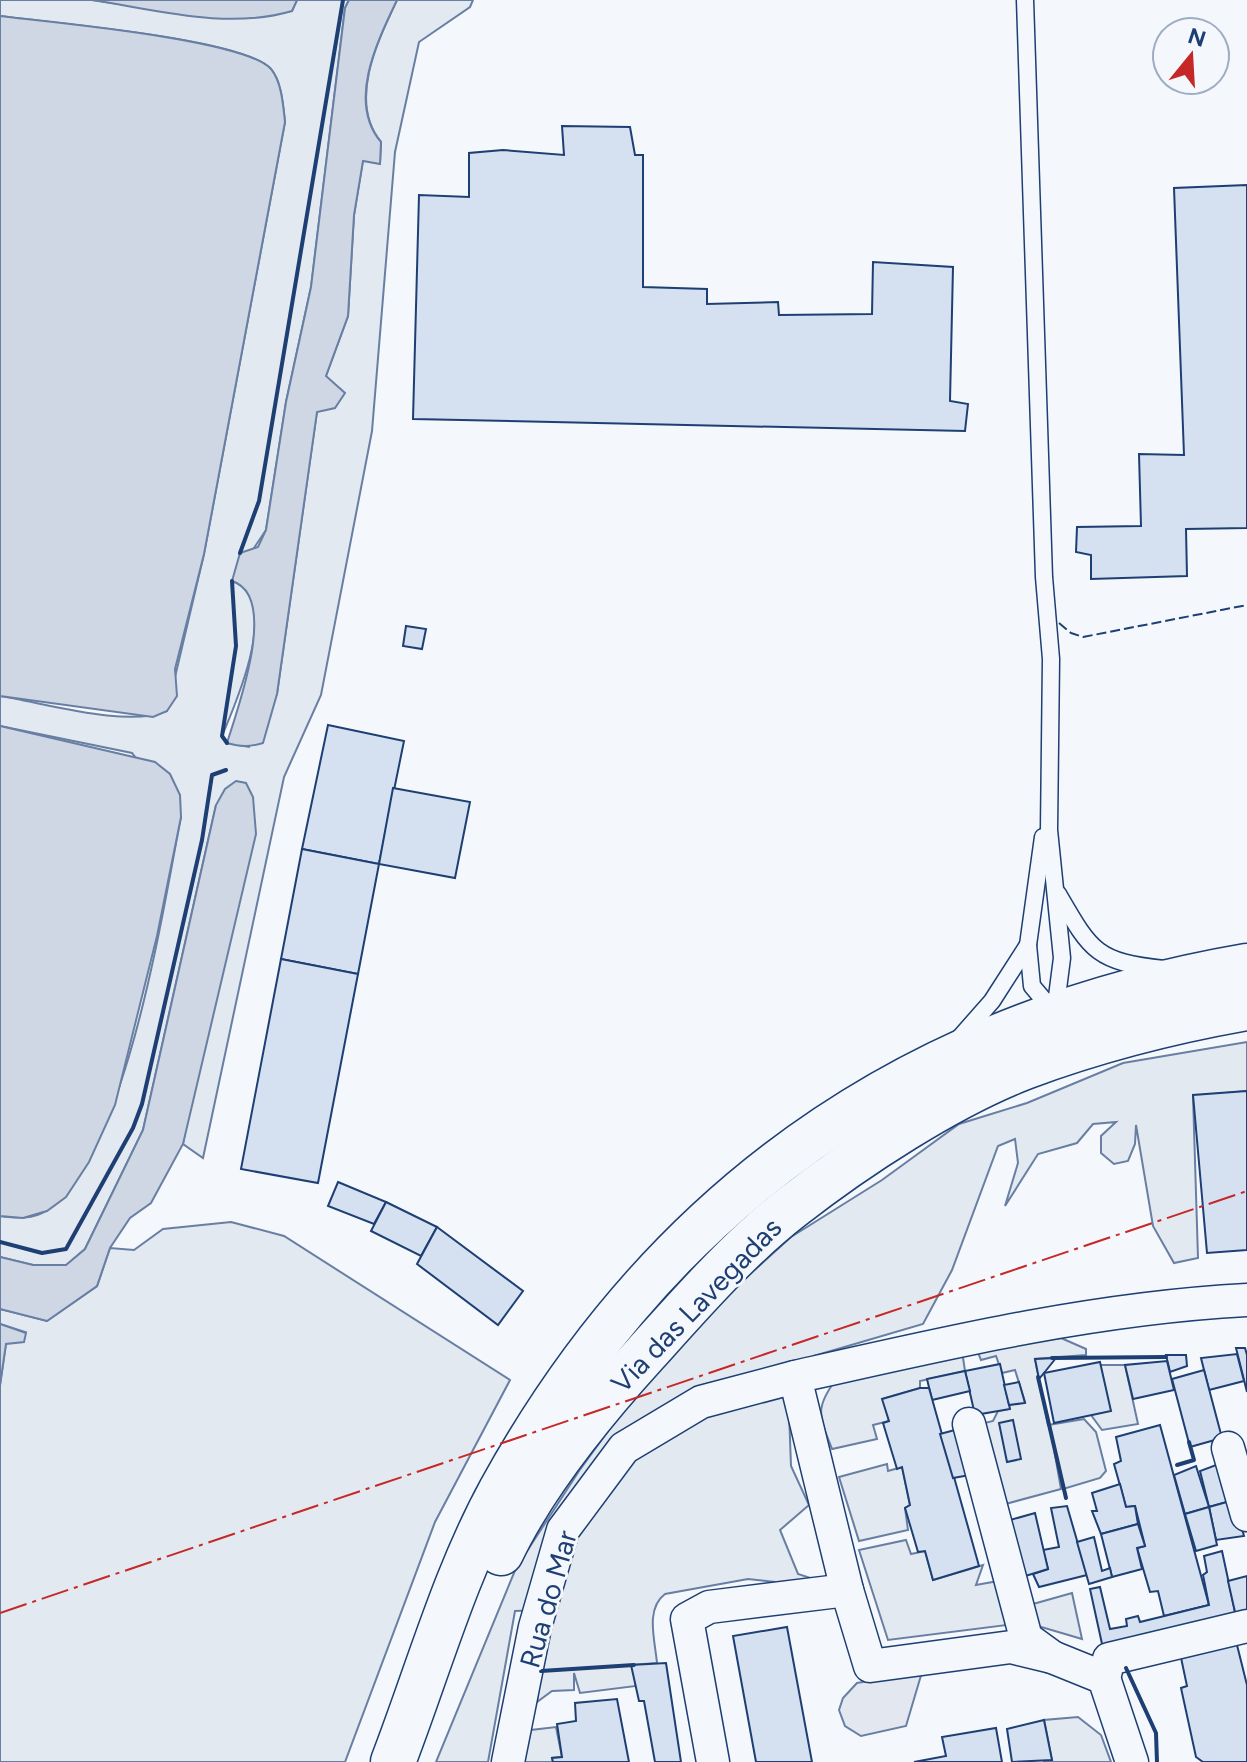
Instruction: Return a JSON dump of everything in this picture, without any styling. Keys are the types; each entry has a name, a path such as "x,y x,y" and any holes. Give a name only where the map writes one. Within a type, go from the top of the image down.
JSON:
{"main road":[{"name":"Via das Lavegadas","path":"393,1762 450,1601 501,1492 552,1406 613,1323 682,1242 779,1159 935,1063 1116,992 1235,975"},
{"name":"Via das Lavegadas","path":"415,1762 465,1629 509,1535 611,1392 742,1252 792,1207 932,1113 1024,1067 1214,1014 1247,1008"},
{"path":"565,1455 590,1394 623,1346 717,1245 784,1191 870,1129 934,1091 1042,1039 1051,1029 1055,1014"}],"street":[{"name":"Rua do Mar","path":"508,1762 535,1627 563,1530 624,1448 701,1402 795,1377 960,1339 1158,1305 1247,1300"},
{"path":"795,1377 847,1590 870,1666 1011,1647 1052,1657 1104,1678"},
{"path":"969,1424 1026,1638 1052,1657"},
{"path":"1228,1448 1247,1515"},
{"path":"713,1762 687,1619 709,1607 847,1590"},
{"path":"1132,1762 1104,1678 1109,1659 1247,1626"}],"lane":[{"path":"1025,0 1044,577 1051,659 1049,795 1062,958 1055,1014"},
{"path":"1049,795 1028,945 1032,986 1055,1014"},
{"path":"1055,889 1083,937 1101,956 1118,963 1235,975"},
{"path":"935,1063 992,1001 1028,945"}],"shaded area":[{"path":"0,0 92,0 207,17 292,11 297,0 349,0 345,8 311,287 286,402 266,530 232,581 247,591 254,608 255,629 244,678 222,736 227,743 249,747 277,694 317,411 348,316 354,215 363,160 380,163 381,142 371,126 366,91 374,53 397,0 473,0 470,7 419,42 395,152 372,431 321,695 284,777 203,1158 183,1144 193,1089 216,805 143,1130 85,1249 67,1265 33,1265 0,1257 0,1216 30,1217 47,1210 75,1181 99,1138 120,1086 137,1028 181,817 132,753 0,726 0,696 108,716 150,716 167,711 204,554 285,122 275,74 253,58 186,40 0,16"},
{"path":"92,0 297,0 292,11 243,19 218,19"},
{"path":"349,0 397,0 374,53 366,91 366,109 371,126 381,142 380,164 363,161 354,215 348,316 326,376 345,393 335,408 317,412 277,694 263,743 237,745 227,743 246,681 254,630 253,608 246,591 232,581 240,553 258,547 266,530 286,402 311,287 345,8"},
{"path":"0,16 100,27 224,49 254,58 271,69 281,94 285,122 204,554 175,669 177,696 167,711 153,717 0,696"},
{"path":"0,726 155,762 170,774 180,795 181,817 157,936 115,1105 89,1162 66,1197 47,1211 23,1218 0,1216"},
{"path":"236,781 246,783 253,797 256,834 183,1144 151,1203 130,1218 110,1248 97,1286 47,1321 0,1309 0,1257 33,1265 66,1265 85,1249 143,1130 216,805 225,789"},
{"path":"1247,1042 1247,1091 1193,1096 1198,1258 1174,1263 1153,1226 1136,1125 1135,1144 1128,1161 1114,1164 1101,1153 1101,1136 1116,1122 1093,1124 1077,1143 1038,1154 1005,1206 1018,1163 1015,1139 998,1146 952,1270 923,1324 814,1356 788,1385 791,1466 809,1505 780,1530 798,1574 847,1590 748,1579 665,1594 653,1616 657,1663 632,1665 636,1686 580,1693 574,1673 574,1690 552,1691 537,1702 545,1640 541,1610 515,1611 488,1762 436,1762 516,1568 579,1471 638,1390 711,1309 791,1237 882,1180 959,1124 1027,1103 1123,1063"},
{"path":"231,1222 284,1236 510,1380 435,1522 345,1762 0,1762 0,1385 6,1343 25,1332 0,1324 0,1309 47,1321 97,1286 110,1248 134,1250 163,1229"},
{"path":"0,1324 26,1333 24,1342 6,1344 0,1385"},
{"path":"1061,1338 1086,1349 1086,1355 1035,1359 1048,1425 1084,1419 1096,1432 1106,1471 1100,1478 1063,1489 1054,1449 1061,1489 998,1506 977,1425 993,1421 998,1411 1009,1409 1009,1405 1025,1402 1015,1370 1002,1373 996,1356 981,1360 977,1350"},
{"path":"962,1351 965,1371 920,1381 920,1388 883,1399 889,1421 873,1425 877,1439 832,1449 821,1414 824,1399 835,1381"},
{"path":"1100,1365 1125,1365 1138,1424 1102,1430 1091,1415"},
{"path":"887,1464 888,1471 902,1467 910,1505 905,1508 908,1530 859,1541 839,1477"},
{"path":"906,1540 911,1554 925,1551 933,1580 983,1565 976,1585 1004,1580 1015,1624 888,1640 859,1550"},
{"path":"1072,1593 1082,1639 1031,1624 1026,1606"},
{"path":"922,1672 906,1726 861,1736 845,1726 839,1710 843,1698 857,1683"},
{"path":"1078,1717 1101,1735 1111,1762 1043,1762 1052,1760 1044,1720"},
{"path":"556,1727 562,1757 552,1758 553,1762 524,1762 531,1730"}],"building":[{"path":"562,126 630,127 635,155 643,155 643,287 707,289 707,304 778,302 779,315 872,314 873,262 953,267 950,401 968,404 965,431 413,419 419,195 469,197 469,153 503,150 564,155"},
{"path":"1247,185 1247,528 1186,529 1187,576 1091,579 1091,555 1076,552 1077,527 1141,526 1139,454 1184,455 1174,188"},
{"path":"406,626 426,629 422,649 403,646"},
{"path":"328,725 404,741 379,864 302,849"},
{"path":"393,788 470,802 455,878 379,864"},
{"path":"302,849 379,864 358,974 281,959"},
{"path":"281,959 358,974 318,1183 241,1169"},
{"path":"1247,1091 1247,1250 1207,1253 1193,1095"},
{"path":"338,1182 386,1202 374,1224 328,1206"},
{"path":"386,1202 437,1227 421,1256 371,1231"},
{"path":"437,1227 523,1291 498,1325 417,1264"},
{"path":"1236,1348 1245,1348 1247,1355 1247,1392"},
{"path":"1237,1354 1244,1381 1209,1390 1201,1358"},
{"path":"1166,1355 1186,1355 1187,1366 1170,1372"},
{"path":"1056,1358 1044,1373 1039,1379 1035,1359"},
{"path":"1167,1361 1174,1390 1133,1399 1125,1365"},
{"path":"1100,1362 1111,1411 1054,1423 1044,1373"},
{"path":"1000,1364 1010,1409 975,1415 965,1371"},
{"path":"1204,1370 1222,1438 1190,1447 1172,1379"},
{"path":"965,1371 970,1391 932,1400 927,1379"},
{"path":"1019,1382 1025,1403 1009,1405 1004,1385"},
{"path":"929,1388 979,1566 933,1580 925,1551 918,1552 905,1508 910,1505 902,1467 897,1469 883,1423 889,1421 882,1399"},
{"path":"1013,1420 1021,1459 1007,1462 999,1423"},
{"path":"1160,1425 1209,1605 1164,1616 1158,1591 1150,1592 1137,1548 1145,1546 1135,1506 1126,1507 1114,1464 1121,1461 1116,1437"},
{"path":"966,1427 970,1475 953,1478 940,1434"},
{"path":"1224,1462 1234,1500 1209,1507 1200,1471"},
{"path":"1196,1466 1209,1507 1185,1514 1174,1475"},
{"path":"1120,1484 1126,1507 1135,1506 1138,1524 1101,1534 1092,1511 1097,1511 1092,1493"},
{"path":"1234,1500 1244,1536 1216,1540 1209,1507"},
{"path":"1067,1506 1087,1575 1039,1587 1033,1574 1048,1569 1043,1550 1059,1547 1051,1508"},
{"path":"1209,1507 1217,1545 1196,1551 1185,1514"},
{"path":"1035,1513 1048,1569 1019,1578 1003,1522"},
{"path":"1138,1524 1145,1546 1137,1548 1142,1569 1112,1577 1101,1534"},
{"path":"1094,1537 1102,1571 1110,1568 1112,1577 1089,1584 1077,1542"},
{"path":"1222,1551 1237,1621 1104,1653 1090,1589 1100,1587 1110,1629 1127,1626 1126,1619 1138,1616 1140,1622 1209,1605 1203,1575 1207,1572 1204,1556"},
{"path":"1247,1576 1247,1618 1237,1621 1228,1581"},
{"path":"787,1627 812,1762 756,1762 733,1636"},
{"path":"1236,1641 1247,1685 1247,1762 1203,1762 1196,1757 1181,1688 1187,1686 1180,1653"},
{"path":"666,1663 681,1762 655,1762 644,1701 639,1701 631,1665"},
{"path":"617,1699 629,1762 553,1762 552,1758 562,1757 557,1724 576,1721 575,1703"},
{"path":"1044,1720 1052,1760 1012,1762 1007,1729"},
{"path":"996,1728 1002,1762 914,1762 946,1756 942,1737"}],"fence":[{"path":"1059,623 1071,633 1083,637 1247,605"}],"wall":[{"path":"240,553 259,501 343,0"},
{"path":"227,743 222,736 236,646 232,581"},
{"path":"0,1242 42,1253 66,1249 133,1128 142,1104 202,840 212,775 226,770"},
{"path":"1052,1358 1166,1357"},
{"path":"1038,1377 1066,1498"},
{"path":"1177,1465 1194,1460 1189,1442"},
{"path":"541,1671 634,1665"},
{"path":"1126,1668 1156,1733 1157,1762"}],"power":[{"path":"0,1613 1247,1191"}]}
